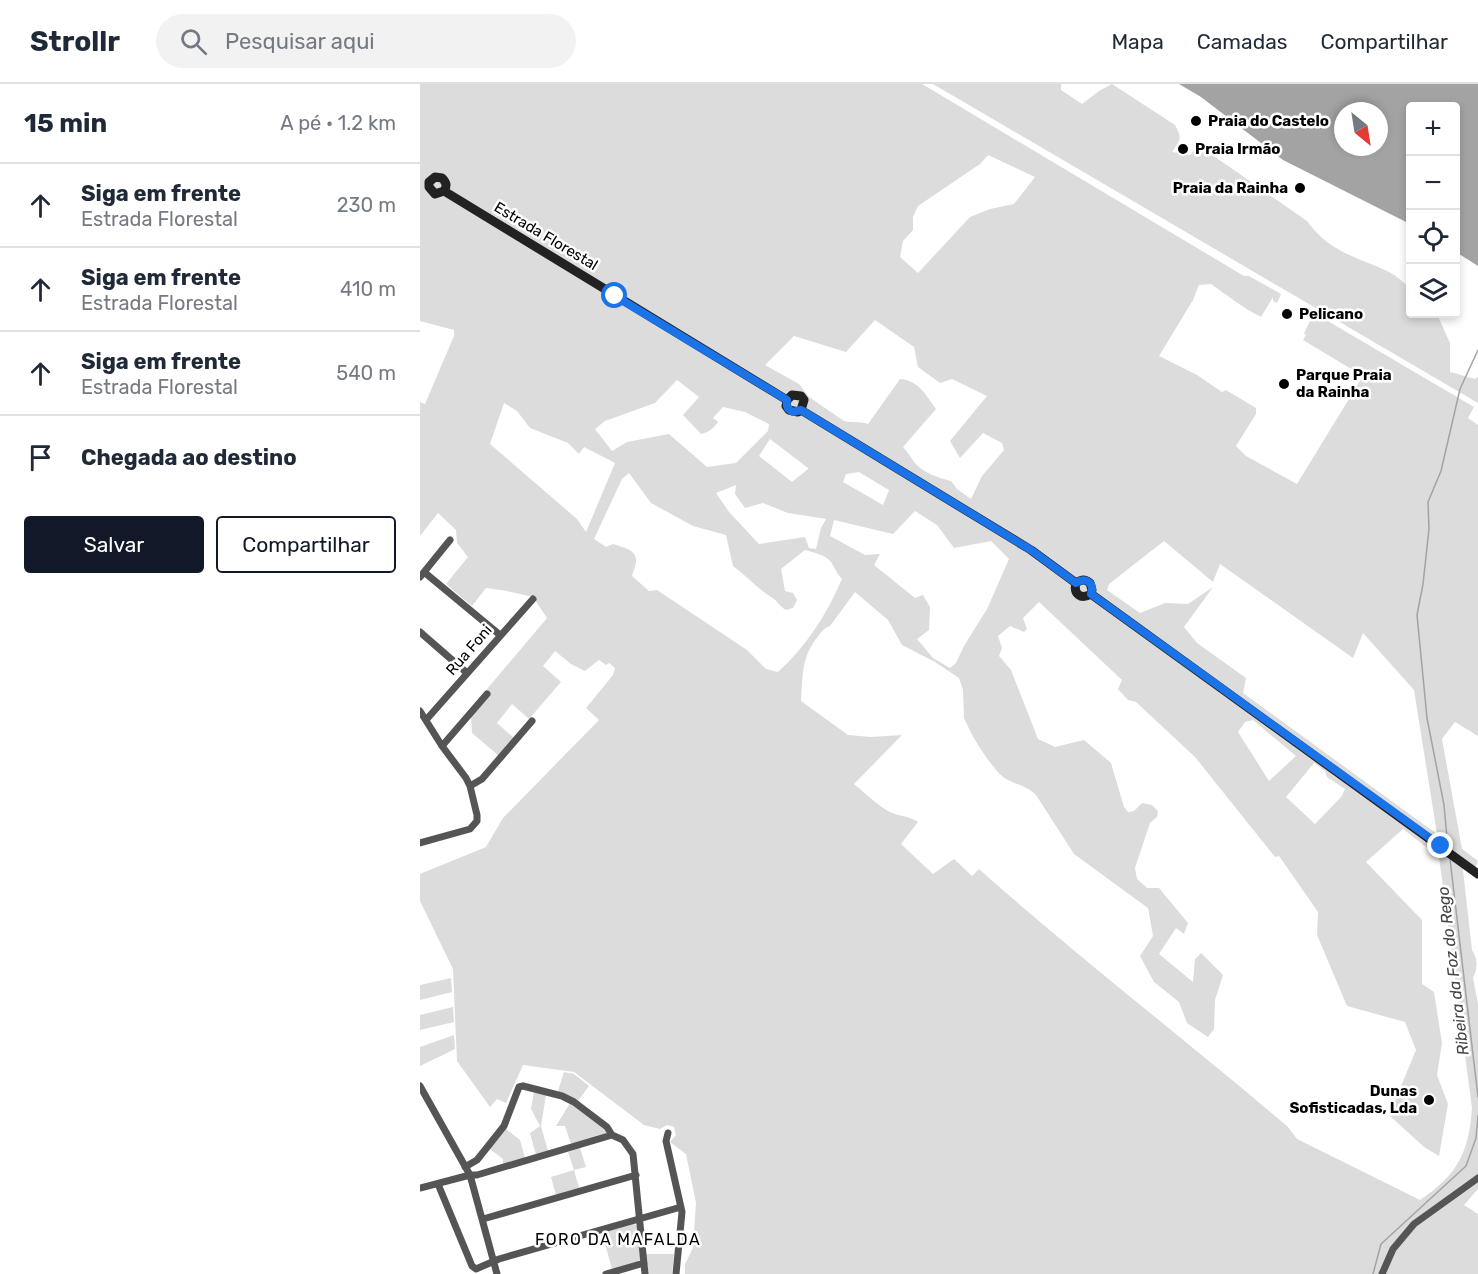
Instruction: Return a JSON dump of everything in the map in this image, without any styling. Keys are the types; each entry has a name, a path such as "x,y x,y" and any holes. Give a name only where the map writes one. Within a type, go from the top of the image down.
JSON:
{"main road":[{"name":"Estrada Florestal","path":"420,177 429,182 429,187 435,194 444,191 787,400 786,406 789,410 793,412 801,410 1031,550 1076,583 1086,580 1092,586 1091,594 1478,874"}],"street":[{"path":"450,540 422,575 500,635"},
{"name":"Rua Foni","path":"426,720 533,599"},
{"path":"420,632 466,673"},
{"path":"442,746 487,694"},
{"path":"420,711 470,786 477,815 474,826 458,834 420,843"},
{"path":"470,786 482,779 532,721"},
{"path":"420,1086 470,1175 497,1274"},
{"path":"465,1167 477,1160 504,1126 518,1089 523,1086 568,1099 607,1127 612,1135 623,1140 631,1151 636,1175 645,1274"},
{"path":"668,1133 666,1141 682,1217 676,1274"},
{"path":"420,1188 477,1175 612,1135"},
{"path":"483,1219 636,1175"},
{"path":"1382,1274 1394,1249 1414,1224 1478,1179"},
{"path":"438,1184 473,1267 478,1269 495,1263 499,1259 681,1207"},
{"path":"606,1274 644,1263"}],"shaded area":[{"path":"420,84 922,84 1244,276 1249,276 1281,294 1277,303 1273,301 1273,297 1261,317 1211,284 1199,285 1193,300 1159,356 1197,375 1222,392 1226,390 1256,408 1256,414 1236,446 1246,456 1297,484 1363,376 1303,340 1311,319 1306,316 1309,310 1474,407 1468,418 1478,425 1478,736 1455,722 1442,739 1462,849 1478,861 1474,871 1463,864 1463,870 1472,950 1476,960 1473,978 1478,1004 1478,1189 1464,1205 1478,1214 1478,1274 685,1274 685,1264 693,1248 696,1203 686,1154 670,1142 676,1135 674,1127 667,1125 660,1129 644,1125 574,1072 523,1065 506,1103 497,1099 490,1107 457,1061 453,969 420,901 420,874 486,847 503,818 599,720 586,708 613,675 615,668 599,660 585,671 571,664 555,651 543,666 561,682 529,719 512,704 497,723 514,738 499,756 472,733 471,716 490,695 487,689 547,618 533,597 507,591 486,588 472,606 446,584 468,557 457,543 456,530 438,513 420,536 420,402 425,404 454,336 454,330 420,321","holes":["988,155 1035,177 1014,204 990,209 970,217 918,273 900,257 903,241 913,230 913,217 918,206 980,164","875,320 914,347 918,367 940,383 952,379 987,396 950,441 960,458 983,433 1002,443 1004,450 982,476 971,499 957,489 951,481 922,470 903,447 936,409 917,385 900,379 868,424 844,421 809,397 799,384 765,365 794,336 846,352","677,380 699,397 683,415 701,434 709,431 718,422 713,418 723,407 745,412 769,424 768,431 736,463 707,467 669,434 627,442 612,451 595,429 605,421 655,403","504,403 517,411 530,428 568,443 579,454 584,447 615,463 586,532 577,519 490,444","770,439 808,469 792,482 759,456","859,472 889,490 883,505 843,482 846,474","629,473 651,503 693,526 726,535 733,566 786,610 793,608 797,600 793,593 785,591 781,569 805,550 829,559 842,579 815,629 798,652 778,672 766,669 747,650 657,590 649,591 632,576 636,557 631,551 613,544 606,547 594,539 622,479","736,485 735,494 745,508 763,503 788,513 826,519 821,528 816,549 809,548 805,537 759,544 729,512 716,493","915,511 937,525 954,548 991,541 1009,559 987,609 956,663 950,668 933,658 917,639 929,630 930,607 923,595 915,598 874,565 880,554 865,555 830,536 834,520 893,534","1164,541 1213,582 1220,564 1353,658 1363,633 1414,690 1437,834 1243,693 1246,678 1197,643 1184,627 1213,587 1188,604 1165,603 1140,613 1107,590 1109,584","855,592 888,620 902,645 935,662 959,678 963,690 964,718 990,762 1006,779 1036,795 1074,854 1148,908 1153,936 1140,956 1154,982 1179,1002 1187,1023 1208,1037 1214,1029 1215,1000 1223,975 1201,953 1195,959 1193,982 1159,954 1176,928 1184,934 1188,923 1159,888 1147,888 1137,879 1135,868 1150,823 1157,817 1158,811 1152,805 1142,803 1134,811 1128,812 1124,807 1111,763 1084,740 1055,747 1038,739 1011,670 999,656 1002,648 998,636 1010,626 1024,632 1027,629 1023,618 1039,602 1122,680 1118,689 1128,700 1136,702 1195,757 1275,857 1279,856 1318,912 1317,935 1347,1006 1405,1022 1416,1050 1389,1115 1424,1147 1439,1156 1448,1104 1437,1075 1442,1043 1434,992 1422,984 1422,920 1366,862 1403,829 1439,857 1472,1108 1468,1138 1459,1162 1452,1172 1420,1200 1297,1139 1288,1127 1055,935 979,869 972,876 954,859 933,874 901,844 918,822 885,809 854,784 902,735 871,737 848,735 801,701 806,658 813,643 830,626","1253,720 1296,756 1269,781 1238,732 1245,722","1314,763 1325,771 1327,777 1345,789 1342,796 1315,824 1286,797"]},
{"path":"933,84 1061,84 1061,90 1082,104 1112,84 1175,125 1180,139 1172,152 1190,155 1198,145 1307,221 1324,240 1405,283 1406,318 1439,318 1450,343 1450,372 1475,379 1478,377 1478,403"},
{"path":"1179,84 1478,84 1478,266 1460,255 1460,102 1406,102 1406,222 1283,160 1201,97"},
{"path":"451,978 452,992 420,1000 420,985"},
{"path":"453,1007 454,1022 420,1030 420,1015"},
{"path":"454,1035 455,1049 420,1066 420,1047"},
{"path":"564,1072 574,1074 589,1086 578,1101 558,1091"},
{"path":"534,1092 546,1095 541,1126 548,1151 536,1155 530,1133 540,1126 531,1109"},
{"path":"570,1103 607,1134 571,1144 565,1126 556,1126"},
{"path":"506,1129 520,1140 525,1158 503,1164 503,1159 490,1149"},
{"path":"580,1148 586,1167 574,1170 568,1152"},
{"path":"574,1170 579,1188 556,1195 551,1177"},
{"path":"634,1224 638,1226 641,1259 612,1269 602,1233"},
{"path":"646,1254 674,1254 672,1274 648,1274"}],"waterway":[{"name":"Ribeira da Foz do Rego","path":"1448,849 1444,805 1427,718 1417,615 1429,529 1428,502 1441,471 1460,389 1478,350"},
{"name":"Ribeira da Foz do Rego","path":"1450,859 1478,1097"},
{"name":"Ribeira da Foz do Rego","path":"1373,1274 1381,1244 1466,1166 1476,1138 1478,1116"}],"place":[{"name":"Praia do Castelo","path":"1196,121"},
{"name":"Praia Irmão","path":"1183,149"},
{"name":"Praia da Rainha","path":"1300,188"},
{"name":"Pelicano","path":"1287,314"},
{"name":"Parque Praia da Rainha","path":"1284,384"},
{"name":"Dunas Sofisticadas, Lda","path":"1429,1100"}],"district":[{"name":"FORO DA MAFALDA","path":"618,1239"}],"route":[{"path":"615,296 787,400 786,406 789,410 793,412 801,410 1031,550 1076,583 1086,580 1092,586 1091,594 1441,846"}]}
